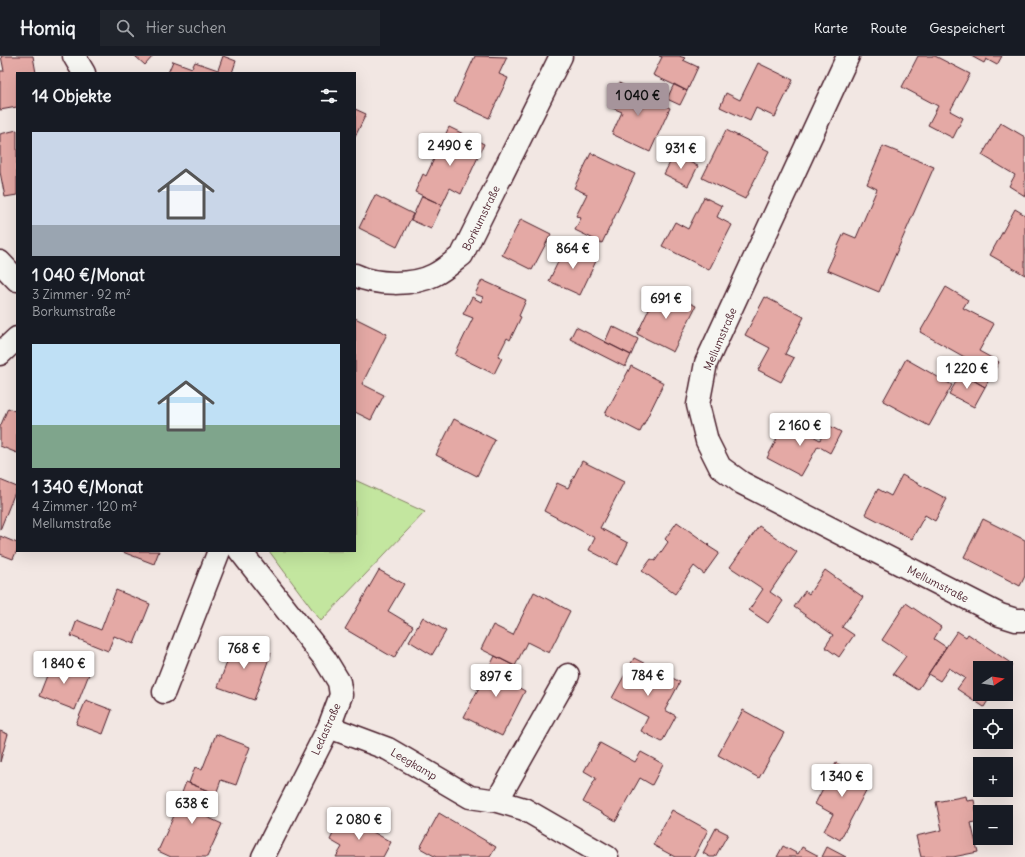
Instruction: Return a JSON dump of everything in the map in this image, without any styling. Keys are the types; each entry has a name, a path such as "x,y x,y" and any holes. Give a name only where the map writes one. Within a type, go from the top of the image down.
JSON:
{"street":[{"path":"74,56 83,72"},
{"name":"Borkumstraße","path":"356,276 363,279 400,284 434,276 462,255 561,56"},
{"name":"Mellumstraße","path":"848,56 706,363 698,405 707,441 720,467 742,483 1000,615 1016,620 1025,620"},
{"path":"0,262 16,279"},
{"path":"0,354 16,339"},
{"path":"164,692 219,552"},
{"name":"Ledastraße","path":"241,552 325,659 339,682 341,695 330,727 263,857"},
{"path":"497,801 568,675"},
{"name":"Leegkamp","path":"330,727 388,749 470,797 497,801 524,809 607,857"}],"green space":[{"path":"356,480 425,512 321,621 270,552 356,552"}],"building":[{"path":"1,56 33,56 36,72 16,72 16,107 0,110 0,71 4,71"},
{"path":"135,56 153,56 145,65"},
{"path":"223,56 236,61 232,72 168,72 173,61 192,68 195,62 218,70"},
{"path":"475,56 507,57 499,74 508,78 489,118 454,102"},
{"path":"659,56 679,56 685,58 683,60 698,67 687,91 653,75 662,57"},
{"path":"918,56 935,56 970,74 950,111 963,118 953,138 928,125 938,106 902,87"},
{"path":"971,56 1002,56 997,65 986,59 984,63"},
{"path":"758,63 793,80 775,117 756,108 750,121 720,107 726,93 740,100"},
{"path":"619,83 670,108 650,152 612,134 622,112 608,106"},
{"path":"674,84 687,91 680,105 667,99"},
{"path":"356,109 366,114 356,135"},
{"path":"1001,123 1025,137 1025,196 1009,186 1015,175 982,155"},
{"path":"449,127 484,144 461,194 450,188 442,205 415,192 423,174 426,176"},
{"path":"16,130 16,195 5,197 0,172 0,134"},
{"path":"726,130 769,151 745,199 702,178"},
{"path":"883,146 934,167 879,292 827,270 844,233 856,238 877,189 867,184"},
{"path":"591,153 635,174 602,243 575,230 581,218 576,216 587,194 574,188"},
{"path":"674,155 698,166 688,186 664,174"},
{"path":"375,195 413,214 397,247 359,228"},
{"path":"422,196 442,205 431,229 411,220"},
{"path":"704,197 722,206 717,217 732,225 709,270 662,246 675,222 688,229"},
{"path":"1015,209 1025,215 1025,275 990,255"},
{"path":"521,219 551,234 532,270 502,255"},
{"path":"566,245 597,259 580,295 549,281"},
{"path":"482,280 526,300 519,316 521,317 510,340 507,338 498,356 502,358 494,374 455,355 473,318 463,314 472,297 481,302 483,297 475,294"},
{"path":"946,287 968,300 963,308 994,324 979,351 999,362 985,387 961,373 968,359 920,332"},
{"path":"659,288 696,306 673,352 637,334"},
{"path":"765,297 804,317 785,354 794,358 781,382 758,370 770,348 745,335"},
{"path":"356,318 387,334 362,384 384,395 371,420 356,412"},
{"path":"612,326 638,339 631,355 605,342"},
{"path":"576,327 631,355 625,367 570,339"},
{"path":"906,359 952,385 929,426 883,401"},
{"path":"631,366 664,383 640,432 605,414"},
{"path":"961,373 985,387 974,407 949,394"},
{"path":"8,408 16,412 16,453 0,446 0,427"},
{"path":"454,419 495,440 477,476 436,455"},
{"path":"786,421 820,440 828,425 841,432 830,453 818,446 801,476 767,458"},
{"path":"582,461 624,482 600,528 628,543 617,565 589,550 595,538 544,511 557,483 568,488"},
{"path":"902,475 947,499 935,521 925,515 912,539 865,514 878,489 891,496"},
{"path":"0,480 16,487 16,490 0,530"},
{"path":"983,519 1025,540 1025,576 1020,586 964,557"},
{"path":"677,522 719,553 704,574 694,566 675,594 642,571 651,559 655,561 668,542 665,539"},
{"path":"759,526 797,552 770,592 783,601 768,623 749,610 763,589 730,567"},
{"path":"0,536 16,543 16,552 13,559 0,554"},
{"path":"123,552 159,552 154,564"},
{"path":"379,570 404,584 388,611 413,626 394,658 345,629"},
{"path":"825,570 863,597 842,627 854,635 839,657 825,647 833,635 794,607 805,591 809,594"},
{"path":"116,590 150,604 134,644 114,636 108,651 71,636 77,620 101,630"},
{"path":"534,592 570,611 549,653 527,642 515,666 481,649 493,625 513,635"},
{"path":"906,603 941,627 934,639 946,647 918,690 893,674 906,656 882,640"},
{"path":"423,617 446,631 432,655 409,641"},
{"path":"957,631 966,637 968,634 1008,661 973,661 973,700 957,689 965,678 949,668 940,681 928,674"},
{"path":"235,640 271,653 254,700 218,687"},
{"path":"495,656 518,668 510,683 525,691 502,736 464,717"},
{"path":"634,658 680,682 665,710 676,716 662,742 641,731 648,717 612,698"},
{"path":"53,660 89,674 75,710 39,696"},
{"path":"86,700 112,710 103,734 76,724"},
{"path":"975,701 988,701 984,707"},
{"path":"743,710 784,733 759,778 718,755"},
{"path":"0,731 8,734 0,762"},
{"path":"216,734 250,747 236,785 221,780 216,794 189,783 195,767 202,770"},
{"path":"600,743 635,762 641,752 663,764 652,785 640,778 616,821 583,802 596,778 584,771"},
{"path":"836,763 871,781 840,840 824,831 833,814 815,804"},
{"path":"186,782 216,794 207,817 222,824 207,857 171,857 158,851 177,809"},
{"path":"966,796 967,801 974,800 973,822 971,823 973,831 973,845 976,845 978,852 953,857 921,857 916,836 942,830 936,802"},
{"path":"672,810 708,830 694,857 675,857 653,845"},
{"path":"439,813 496,847 490,857 436,857 420,848"},
{"path":"340,819 353,826 355,822 391,842 383,857 336,857 342,847 330,840"},
{"path":"716,828 728,834 715,857 710,857 703,853"},
{"path":"783,846 798,854 802,847 817,855 817,857 777,857"},
{"path":"827,847 846,857 822,857"}]}
